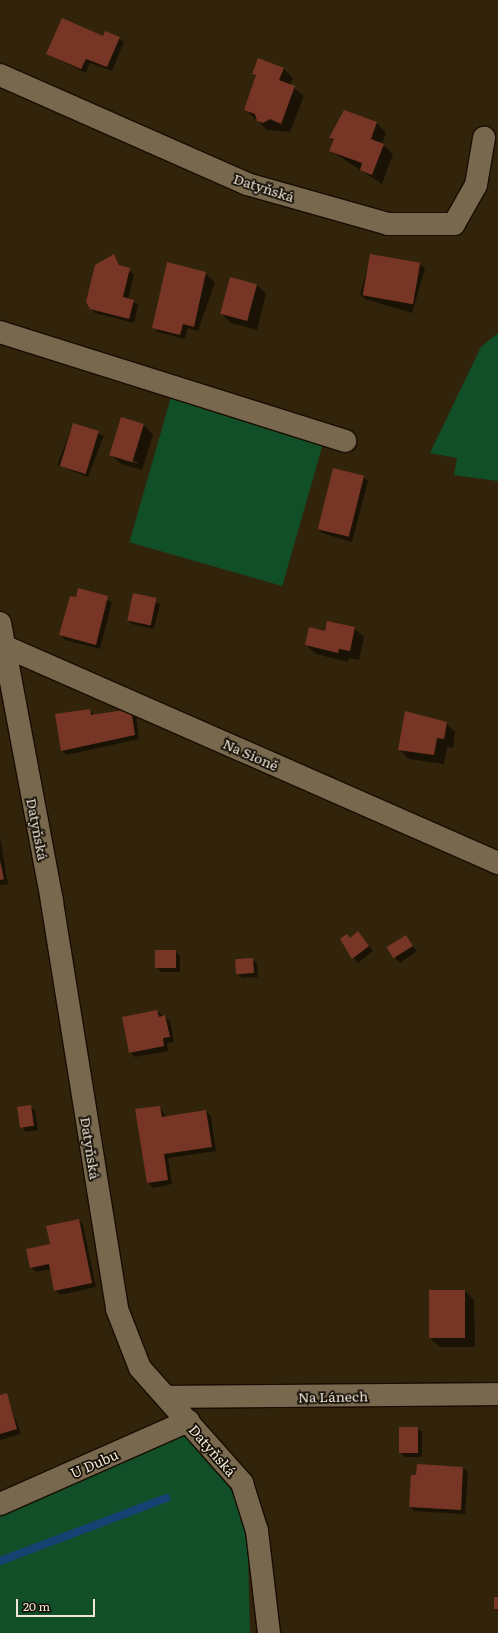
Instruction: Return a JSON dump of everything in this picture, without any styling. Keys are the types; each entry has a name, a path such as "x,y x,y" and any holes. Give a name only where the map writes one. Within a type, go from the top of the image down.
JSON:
{"street":[{"name":"Datyňská","path":"0,75 247,184 388,224 454,224 476,185 484,138"},
{"path":"0,332 345,441"},
{"name":"Datyňská","path":"0,623 52,902 117,1309 140,1368 168,1397 242,1483 257,1532 269,1633"},
{"name":"Na Sioně","path":"4,646 498,863"},
{"name":"Na Lánech","path":"168,1397 498,1394"},
{"name":"U Dubu","path":"0,1504 188,1421"}],"green space":[{"path":"498,333 498,481 454,475 457,458 430,453 481,347"},
{"path":"171,397 324,441 282,586 129,542"},
{"path":"188,1421 247,1515 250,1633 0,1633 0,1507"}],"building":[{"path":"62,18 103,36 105,31 120,37 107,67 86,59 81,69 46,54"},
{"path":"258,58 284,68 279,80 295,86 281,124 270,119 263,123 257,121 255,114 244,110 256,75 252,74"},
{"path":"344,110 377,122 371,139 384,144 372,175 360,170 362,163 329,151 334,139 329,138"},
{"path":"114,254 119,265 130,268 123,297 134,300 129,319 90,309 86,302 95,265"},
{"path":"370,254 420,263 413,304 363,295"},
{"path":"167,262 206,272 194,327 183,324 180,335 152,328"},
{"path":"230,277 257,284 247,321 220,314"},
{"path":"121,417 144,424 132,462 109,455"},
{"path":"73,423 99,431 86,474 60,466"},
{"path":"333,468 364,476 349,537 318,529"},
{"path":"78,588 108,596 96,645 59,635 70,596 76,597"},
{"path":"133,593 156,598 151,625 127,620"},
{"path":"327,621 355,627 350,651 339,649 338,653 305,645 309,627 325,631"},
{"path":"90,709 91,715 131,709 135,735 61,751 55,714"},
{"path":"405,711 447,722 444,739 437,738 434,755 398,750"},
{"path":"0,861 4,879 0,880"},
{"path":"358,931 369,946 352,959 340,939 347,934 350,938"},
{"path":"406,935 413,946 393,958 386,947"},
{"path":"155,950 176,950 176,968 155,968"},
{"path":"253,958 254,973 236,974 235,959"},
{"path":"157,1010 159,1017 165,1015 170,1037 163,1038 164,1046 129,1053 122,1017"},
{"path":"31,1105 34,1126 20,1128 17,1107"},
{"path":"160,1106 162,1117 206,1110 212,1147 164,1154 168,1180 147,1183 135,1109"},
{"path":"79,1219 92,1283 54,1291 49,1264 30,1268 26,1249 50,1244 46,1226"},
{"path":"429,1290 465,1290 465,1338 429,1338"},
{"path":"7,1393 17,1429 0,1434 0,1395"},
{"path":"399,1427 418,1427 418,1453 399,1453"},
{"path":"417,1464 463,1467 461,1510 409,1507 411,1475 416,1475"},
{"path":"494,1597 498,1597 498,1609 494,1609"}],"waterway":[{"path":"0,1561 167,1498"}]}
